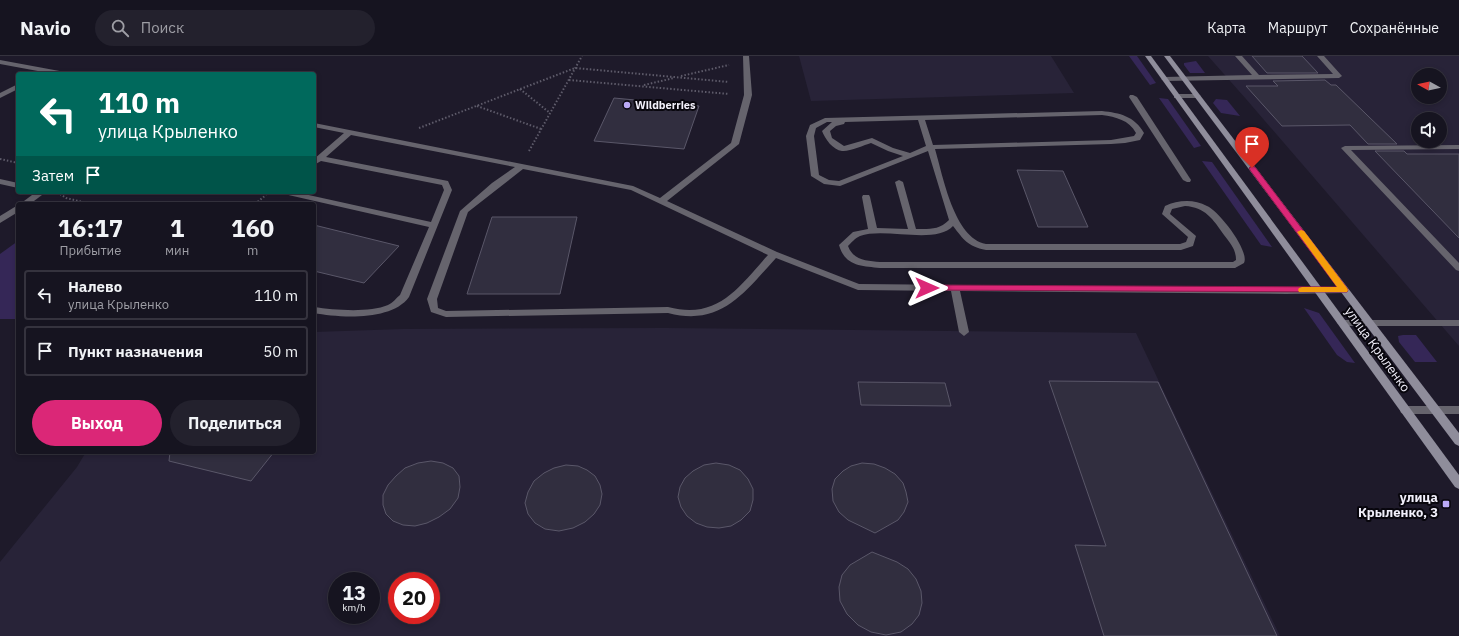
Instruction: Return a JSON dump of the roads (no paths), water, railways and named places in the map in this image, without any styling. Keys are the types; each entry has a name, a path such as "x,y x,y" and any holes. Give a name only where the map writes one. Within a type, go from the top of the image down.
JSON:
{"street":[{"name":"улица Крыленко","path":"1148,56 1459,484"},
{"name":"улица Крыленко","path":"1167,56 1459,441"}],"lane":[{"path":"1238,56 1257,77"},
{"path":"1164,79 1339,76 1320,56"},
{"path":"661,201 735,144 748,95 746,58"},
{"path":"0,62 56,72"},
{"path":"38,72 42,69"},
{"path":"0,96 16,87"},
{"path":"1176,96 1198,96"},
{"path":"1133,97 1187,180"},
{"path":"1102,113 1118,114 1129,119 1137,126 1140,133 1137,138 1118,142 931,147 840,184 827,182 815,176 810,136 813,127 825,120 921,118 1102,113"},
{"path":"921,118 953,220 967,238 976,245 986,247 1181,247 1190,244 1192,236 1185,228 1172,221 1166,214 1168,208 1173,204 1183,204 1199,205 1212,213 1241,252 1241,261 1235,265 880,265 860,263 846,254 843,244 856,234 873,231 936,232 947,227 953,220"},
{"path":"854,119 833,124 826,131 829,139 843,149 872,140 883,148 910,155"},
{"path":"316,124 633,188 774,254 858,287 1344,290"},
{"path":"317,160 350,132"},
{"path":"1459,147 1345,148 1459,268"},
{"path":"316,310 323,312 375,312 392,307 404,297 448,190 445,183 317,160"},
{"path":"521,166 464,211 432,299 434,310 446,314 668,310 691,315 714,310 732,300 774,254"},
{"path":"0,181 16,185"},
{"path":"899,182 912,232"},
{"path":"27,202 39,194"},
{"path":"293,194 434,225"},
{"path":"866,197 873,231"},
{"path":"0,220 16,209"},
{"path":"955,288 964,332"},
{"path":"1342,323 1459,323"},
{"path":"1405,410 1459,410"}],"place":[{"name":"Wildberries","path":"627,105"},
{"name":"улица Крыленко, 3","path":"1446,504"}]}
